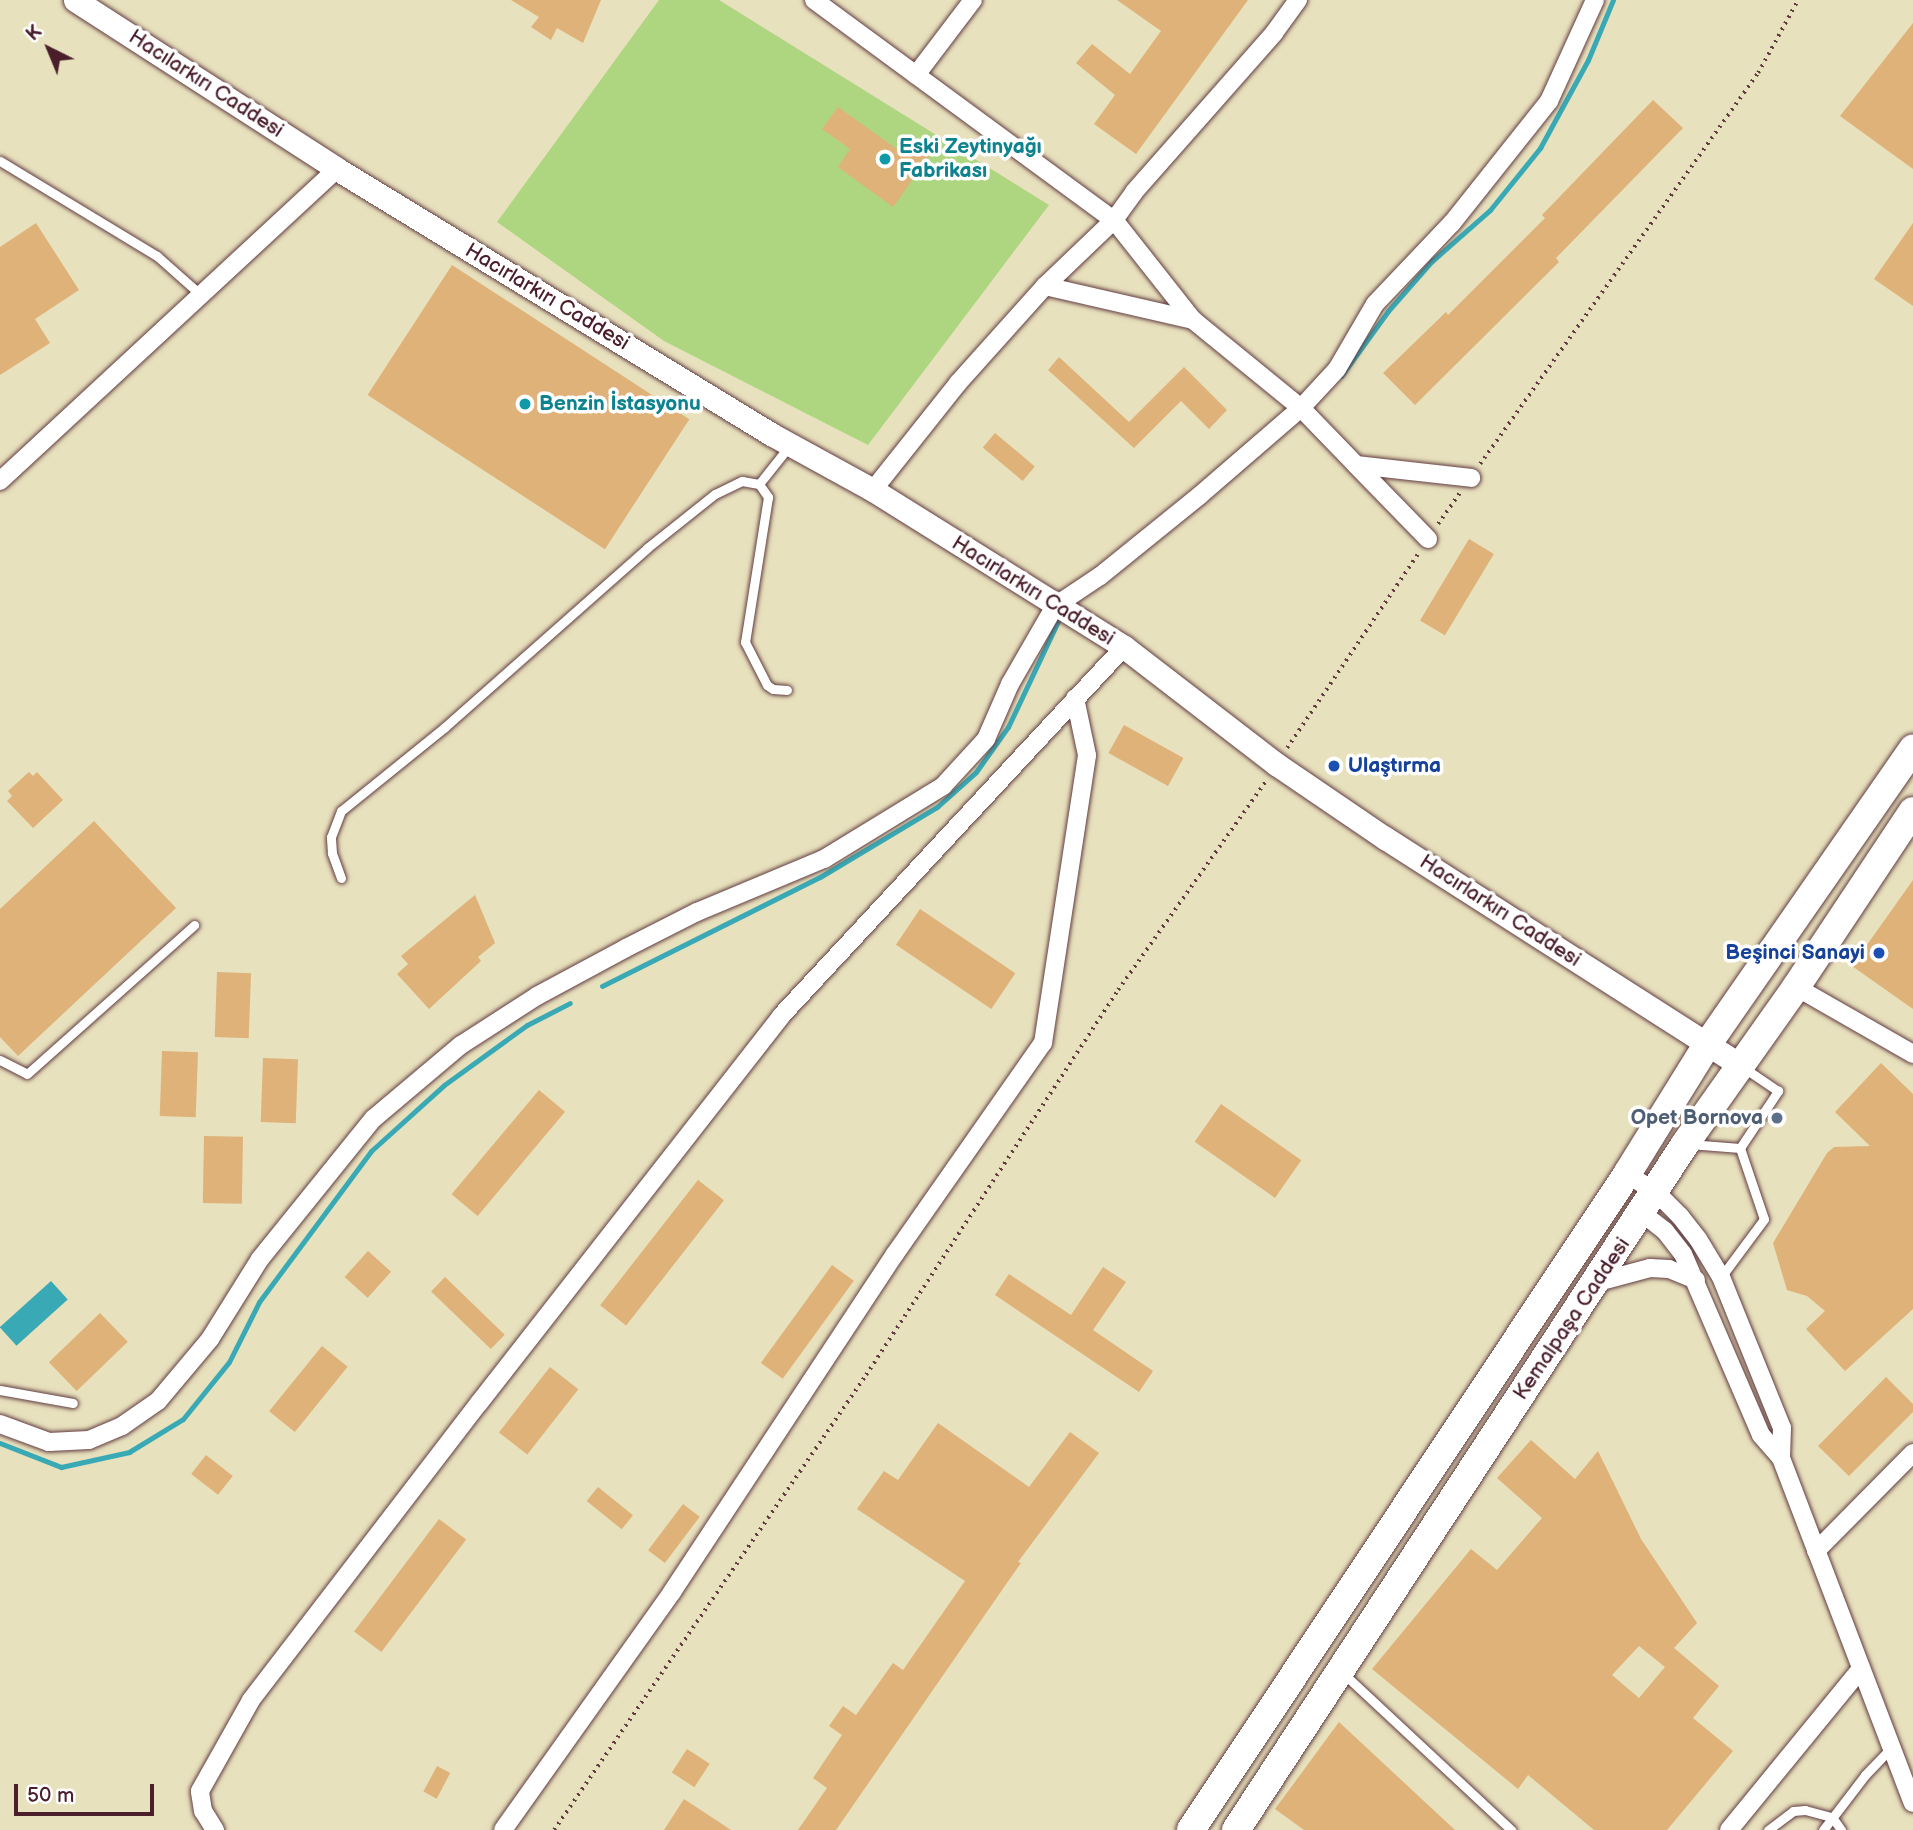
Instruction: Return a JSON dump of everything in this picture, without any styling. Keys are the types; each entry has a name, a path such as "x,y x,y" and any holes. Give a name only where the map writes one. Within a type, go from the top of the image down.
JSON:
{"main road":[{"path":"1707,1045 1913,749"},
{"name":"Kemalpaşa Caddesi","path":"1236,1830 1649,1203 1685,1144 1796,987 1913,811"},
{"name":"Kemalpaşa Caddesi","path":"1191,1830 1620,1184 1707,1045"},
{"path":"1620,1184 1649,1203"}],"street":[{"name":"Hacılarkırı Caddesi","path":"75,0 337,169"},
{"path":"814,0 1114,220 1194,320 1301,408 1428,539"},
{"path":"916,75 973,0"},
{"path":"873,490 958,383 1045,286 1114,220 1134,192 1274,33 1298,0"},
{"path":"0,1424 49,1442 89,1440 122,1426 159,1401 210,1339 260,1259 373,1118 461,1045 537,996 697,912 824,859 943,786 986,739 1010,684 1055,606 1100,576 1301,408 1337,369 1375,304 1452,223 1549,101 1595,0"},
{"path":"0,481 337,169"},
{"name":"Hacırlarkırı Caddesi","path":"337,169 790,444 873,490 1124,647 1276,764 1385,838 1740,1065"},
{"path":"1045,286 1194,320"},
{"path":"1356,465 1471,478"},
{"path":"215,1830 203,1811 200,1791 251,1700 781,1016 1124,647"},
{"path":"503,1830 672,1592 895,1254 1043,1044 1087,755 1075,698"},
{"path":"1796,987 1913,1054"},
{"path":"1649,1203 1699,1239 1721,1277 1782,1428 1781,1458"},
{"path":"1649,1203 1665,1231 1683,1254 1696,1280 1761,1435 1781,1458 1913,1804"},
{"path":"1594,1283 1650,1268 1669,1269 1696,1280"},
{"path":"1816,1551 1913,1453"},
{"path":"1729,1830 1861,1669"}],"lane":[{"path":"0,161 157,256 201,295"},
{"path":"759,484 790,444"},
{"path":"341,878 332,853 331,837 341,811 444,727 647,548 715,494 743,481 759,484 768,497 745,642 767,685 773,689 787,690"},
{"path":"0,1060 27,1074 194,925"},
{"path":"1740,1065 1778,1091 1740,1148"},
{"path":"1685,1144 1740,1148"},
{"path":"1721,1277 1764,1219 1740,1148"},
{"path":"0,1390 73,1403"},
{"path":"1340,1671 1511,1830"},
{"path":"1823,1830 1865,1775 1892,1747"},
{"path":"1768,1830 1793,1811 1804,1810 1832,1817 1841,1830"}],"path":[{"path":"554,1830 866,1375 1118,990 1276,764 1428,539 1758,73 1798,0"}],"green space":[{"path":"659,0 719,0 1049,205 868,445 664,341 497,222"}],"water":[{"path":"51,1281 68,1300 16,1346 0,1327"}],"building":[{"path":"511,0 601,0 583,43 557,28 551,40 531,27 539,17"},
{"path":"1117,0 1248,0 1136,154 1094,124 1115,95 1076,63 1092,44 1130,74 1161,31"},
{"path":"1913,23 1913,169 1840,116"},
{"path":"1653,100 1683,128 1556,258 1559,262 1415,405 1383,373 1446,312 1448,315 1545,218 1542,215"},
{"name":"Eski Zeytinyağı Fabrikası","path":"838,107 901,152 912,136 933,151 893,207 838,167 850,149 822,129"},
{"path":"36,223 79,290 35,319 50,343 0,375 0,247"},
{"path":"1913,223 1913,306 1874,279"},
{"name":"Benzin İstasyonu","path":"452,265 689,419 605,549 368,395"},
{"path":"1059,357 1129,422 1184,367 1227,410 1209,429 1181,401 1134,448 1048,370"},
{"path":"995,433 1035,466 1023,481 983,448"},
{"path":"1469,539 1494,554 1445,635 1420,620"},
{"path":"1124,725 1183,758 1168,786 1108,753"},
{"path":"29,772 33,776 37,772 63,800 33,828 7,801 12,796 8,791"},
{"path":"94,821 176,908 18,1056 0,1037 0,909"},
{"path":"1913,880 1913,1009 1852,966"},
{"path":"475,895 495,943 478,957 481,961 429,1009 397,974 408,964 401,956"},
{"path":"920,909 1015,973 991,1009 896,945"},
{"path":"217,972 251,973 249,1038 215,1037"},
{"path":"162,1051 198,1052 196,1117 160,1116"},
{"path":"263,1058 298,1059 296,1123 261,1122"},
{"path":"1881,1063 1913,1094 1913,1309 1845,1371 1806,1329 1825,1311 1807,1296 1787,1290 1773,1243 1827,1153 1834,1147 1870,1146 1835,1112"},
{"path":"539,1090 565,1112 478,1216 452,1194"},
{"path":"1221,1104 1301,1160 1275,1198 1195,1142"},
{"path":"204,1136 243,1137 242,1204 203,1203"},
{"path":"698,1180 724,1200 626,1326 600,1305"},
{"path":"368,1251 391,1272 368,1298 345,1277"},
{"path":"832,1265 854,1281 783,1379 761,1363"},
{"path":"1103,1267 1126,1282 1093,1330 1153,1371 1139,1392 995,1295 1009,1274 1071,1315"},
{"path":"445,1277 505,1335 491,1349 431,1291"},
{"path":"100,1313 128,1342 77,1391 49,1362"},
{"path":"322,1346 348,1367 295,1432 269,1411"},
{"path":"550,1367 578,1389 527,1455 499,1432"},
{"path":"1886,1377 1913,1404 1913,1412 1849,1476 1818,1446"},
{"path":"938,1423 1029,1487 1070,1432 1099,1453 1018,1562 1021,1563 836,1830 798,1830 827,1788 813,1778 842,1735 829,1726 843,1706 856,1715 893,1663 903,1670 965,1581 857,1509 884,1471 898,1480"},
{"path":"1531,1440 1575,1479 1598,1451 1641,1539 1697,1623 1674,1648 1719,1686 1693,1718 1733,1751 1667,1830 1594,1830 1528,1775 1518,1789 1372,1669 1471,1549 1497,1570 1542,1518 1497,1478","holes":["1639,1646 1665,1667 1639,1698 1612,1675"]},
{"path":"206,1455 233,1476 218,1495 191,1474"},
{"path":"598,1487 633,1515 622,1529 587,1501"},
{"path":"683,1504 700,1517 665,1563 648,1550"},
{"path":"439,1519 466,1539 381,1652 354,1632"},
{"path":"1339,1722 1455,1830 1304,1830 1275,1809"},
{"path":"687,1749 710,1764 694,1787 672,1772"},
{"path":"437,1766 450,1773 437,1799 423,1792"},
{"path":"684,1799 731,1830 664,1830"}],"waterway":[{"path":"1341,376 1388,311 1432,261 1490,210 1540,148 1588,60 1613,0"},
{"path":"602,986 820,877 937,807 976,772 1008,727 1059,619"},
{"path":"0,1443 61,1467 129,1452 183,1419 229,1362 259,1302 371,1151 444,1085 527,1025 570,1003"}],"place":[{"name":"Eski Zeytinyağı Fabrikası","path":"885,159"},
{"name":"Benzin İstasyonu","path":"525,404"},
{"name":"Ulaştırma","path":"1334,766"},
{"name":"Beşinci Sanayi","path":"1879,953"},
{"name":"Opet Bornova","path":"1777,1118"}]}
